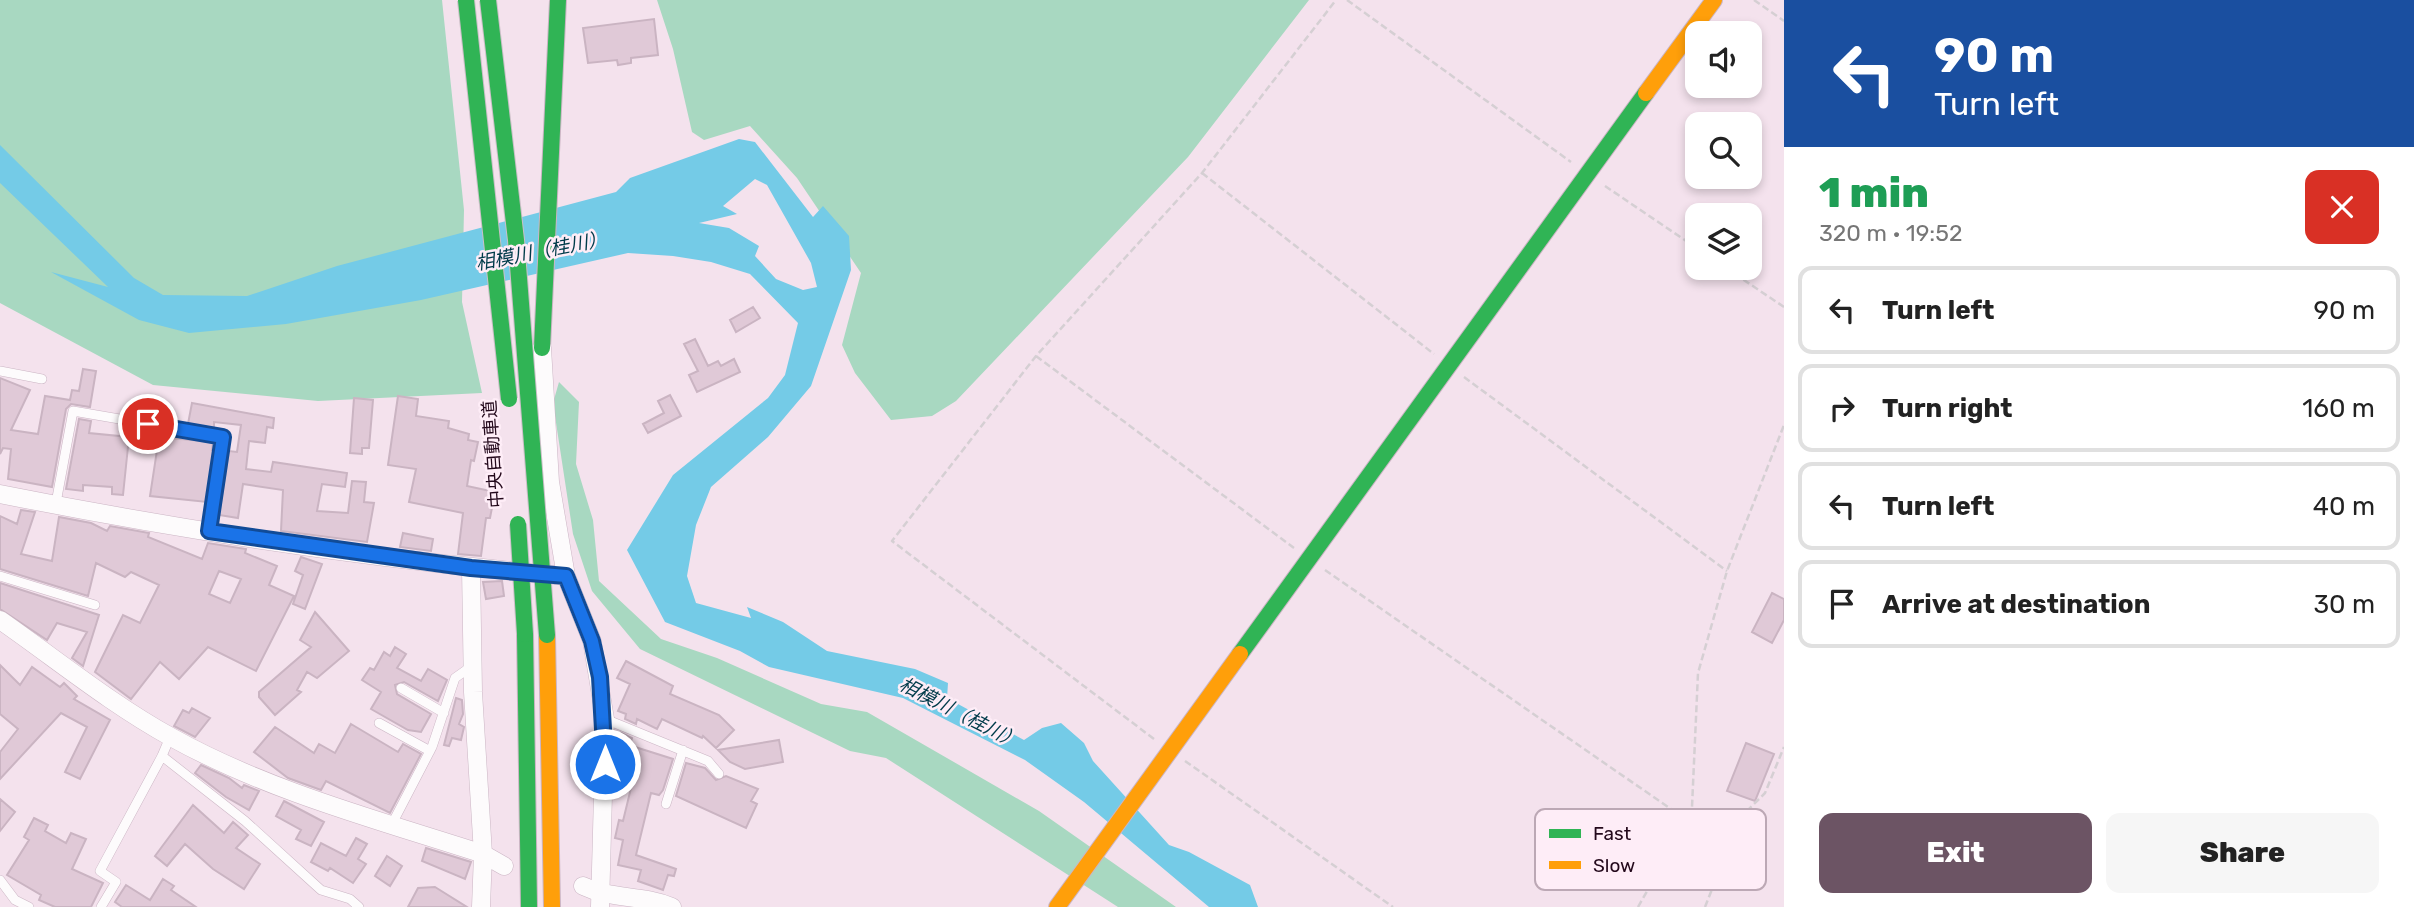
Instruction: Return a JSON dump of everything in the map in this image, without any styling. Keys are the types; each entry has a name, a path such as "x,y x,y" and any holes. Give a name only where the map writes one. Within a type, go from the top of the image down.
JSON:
{"main road":[{"name":"中央自動車道","path":"466,0 510,410"},
{"path":"488,0 519,266 547,635 551,718 552,907"},
{"path":"542,348 558,0"},
{"path":"1057,907 1714,0"},
{"name":"中央自動車道","path":"516,503 524,634 529,907"}],"street":[{"path":"542,348 550,482 566,576 592,641 605,719 600,901"},
{"path":"0,494 209,531 471,568 566,576"},
{"path":"471,568 483,854 481,907"},
{"path":"0,620 170,737 276,786 483,854 503,866"},
{"path":"583,886 600,901 645,897 672,907"}],"lane":[{"path":"0,371 42,379"},
{"path":"56,503 73,411 223,437 209,531"},
{"path":"0,576 94,605"},
{"path":"392,824 430,751 455,678 473,665"},
{"path":"401,688 444,713"},
{"path":"605,719 708,761 719,774"},
{"path":"379,723 430,751"},
{"path":"101,907 116,882 100,871 170,737"},
{"path":"666,804 683,750"},
{"path":"162,756 245,821 321,890 350,899 359,907"},
{"path":"0,880 15,900 29,907"}],"path":[{"path":"1336,0 1202,173 1036,355 892,541 1171,751 1393,907"},
{"path":"1347,0 1587,174 1685,240"},
{"path":"1754,0 1784,21"},
{"path":"1202,173 1450,366 1727,571"},
{"path":"1744,280 1784,307"},
{"path":"1036,355 1309,559 1671,809"},
{"path":"1692,809 1698,673 1727,571 1784,425"},
{"path":"1749,809 1765,793 1784,747"},
{"path":"1638,907 1648,890"},
{"path":"1705,907 1712,890"}],"green space":[{"path":"0,0 442,0 464,210 462,302 482,393 318,401 153,385 0,303"},
{"path":"657,0 1309,0 1188,157 956,401 932,416 891,420 855,373 842,345 861,273 797,178 750,126 704,140 692,132 673,49"},
{"path":"559,382 579,402 576,464 593,520 599,581 661,639 717,658 821,704 867,712 1039,811 1176,907 1118,907 886,758 850,751 640,649 592,591 573,534 553,403"}],"water":[{"name":"相模川（桂川）","path":"739,139 755,142 813,217 823,206 849,236 851,270 811,386 768,437 711,487 696,525 687,576 696,603 751,618 747,607 783,622 827,651 915,669 948,683 947,698 1024,740 1042,728 1061,723 1084,743 1093,761 1169,845 1189,852 1250,885 1258,907 1209,907 1084,802 1025,760 903,698 769,667 740,651 665,622 627,550 673,475 768,398 785,375 798,323 750,274 711,262 628,253 421,300 286,324 189,333 139,320 51,272 108,287 0,183 0,145 134,278 163,295 247,296 337,266 616,192 630,178","holes":["755,179 767,185 811,263 817,287 803,290 776,279 755,256 759,246 729,228 699,223 737,214 723,206"]}],"building":[{"path":"654,19 658,55 631,58 631,63 618,65 617,60 588,63 583,28"},
{"path":"753,307 760,318 736,332 730,320"},
{"path":"695,339 708,366 718,361 721,366 734,359 740,372 697,392 689,375 698,371 684,344"},
{"path":"83,369 96,371 90,407 71,404 66,409 52,487 8,479 11,449 3,448 0,454 0,378 30,390 11,430 38,434 45,396 70,400 72,390 79,391"},
{"path":"670,395 681,416 648,433 643,424 664,413 658,401"},
{"path":"398,396 418,399 416,416 449,421 448,428 469,434 468,440 478,442 474,461 471,460 467,486 495,492 490,518 486,518 481,556 458,554 463,513 409,502 416,469 388,465"},
{"path":"354,398 373,400 369,448 362,448 362,454 350,453"},
{"path":"192,403 274,418 273,428 267,427 265,443 249,441 246,469 271,472 273,462 347,473 345,487 322,484 317,511 348,513 352,481 366,482 364,502 374,503 367,542 281,531 283,490 243,484 238,518 219,515 229,451 237,452 241,425 214,422 214,428 188,424"},
{"path":"79,419 91,421 89,433 129,437 123,495 112,494 112,487 83,485 83,491 66,489"},
{"path":"159,437 213,442 212,450 215,450 207,502 150,496"},
{"path":"21,510 35,512 21,554 52,561 59,517 91,523 107,531 110,526 149,533 148,537 202,559 208,543 246,549 245,553 277,566 269,585 294,596 256,671 208,647 179,679 160,662 131,699 95,672 123,615 140,623 159,585 131,572 125,577 96,563 88,596 0,569 0,516 17,524","holes":["219,571 241,579 230,603 209,594"]},
{"path":"403,533 433,539 431,551 400,547"},
{"path":"301,557 322,564 305,609 293,604 303,575 295,571"},
{"path":"502,581 504,596 486,599 483,582"},
{"path":"0,583 99,615 83,666 72,658 87,632 57,623 47,640 0,609"},
{"path":"1772,593 1784,599 1784,620 1772,643 1752,632"},
{"path":"315,612 349,651 317,678 307,672 297,690 301,692 275,715 259,697 259,692 311,647 300,640"},
{"path":"395,647 406,654 397,668 421,681 428,669 447,680 438,701 404,682 395,685 397,694 431,714 421,732 408,730 371,709 381,692 362,680 370,668 374,670 384,652 390,656"},
{"path":"626,661 673,686 670,694 719,715 734,730 716,748 703,736 702,738 662,719 657,729 637,719 636,724 625,719 626,714 618,711 630,684 617,678"},
{"path":"0,665 20,685 32,667 60,687 64,683 77,696 74,699 110,720 80,779 65,772 87,727 61,713 0,779 0,752 18,729 0,714"},
{"path":"456,698 462,700 463,714 459,724 464,727 461,740 452,738 449,746 444,745"},
{"path":"192,708 210,718 195,737 174,726 183,710 189,713"},
{"path":"351,724 398,752 403,744 421,754 390,813 326,781 321,790 288,778 254,752 275,727 314,753 319,744 335,753"},
{"path":"621,733 632,738 627,755 616,752"},
{"path":"779,740 783,762 745,769 730,762 718,750"},
{"path":"1746,743 1774,754 1755,801 1727,791"},
{"path":"632,746 673,759 663,790 659,795 651,793 636,855 676,869 674,876 668,875 663,890 638,881 641,870 618,865 623,840 615,838 619,820 623,821 631,788 619,783"},
{"path":"686,763 705,768 716,780 726,776 758,789 751,801 757,804 746,828 676,796"},
{"path":"201,765 229,778 242,788 244,785 259,791 249,810 226,797 195,773"},
{"path":"0,799 15,812 0,831"},
{"path":"284,801 324,822 311,846 296,839 301,830 276,816"},
{"path":"193,805 224,833 233,822 248,835 236,848 260,864 244,889 213,869 185,844 167,866 155,856"},
{"path":"34,818 48,825 45,831 66,843 71,833 86,839 72,869 103,883 91,907 55,907 39,900 41,895 7,875 29,840 24,837"},
{"path":"356,838 367,844 358,859 366,864 353,883 330,868 328,871 311,862 321,843 346,856"},
{"path":"426,848 471,862 465,879 422,861"},
{"path":"387,856 402,866 390,886 375,876"},
{"path":"163,879 174,886 171,890 196,907 122,907 115,902 126,885 150,900"},
{"path":"435,887 467,907 408,907 418,888"}],"traffic: fast":[{"path":"466,0 509,399"},
{"path":"488,0 516,240 547,635"},
{"path":"542,348 558,0"},
{"path":"1240,654 1646,93"},
{"path":"518,524 525,634"},
{"path":"525,634 529,907"}],"traffic: slow":[{"path":"1646,93 1714,0"},
{"path":"547,635 552,907"},
{"path":"1057,907 1240,654"}],"route":[{"path":"148,424 223,437 209,531 471,568 566,576 592,641 600,677 605,719 605,764"}]}
